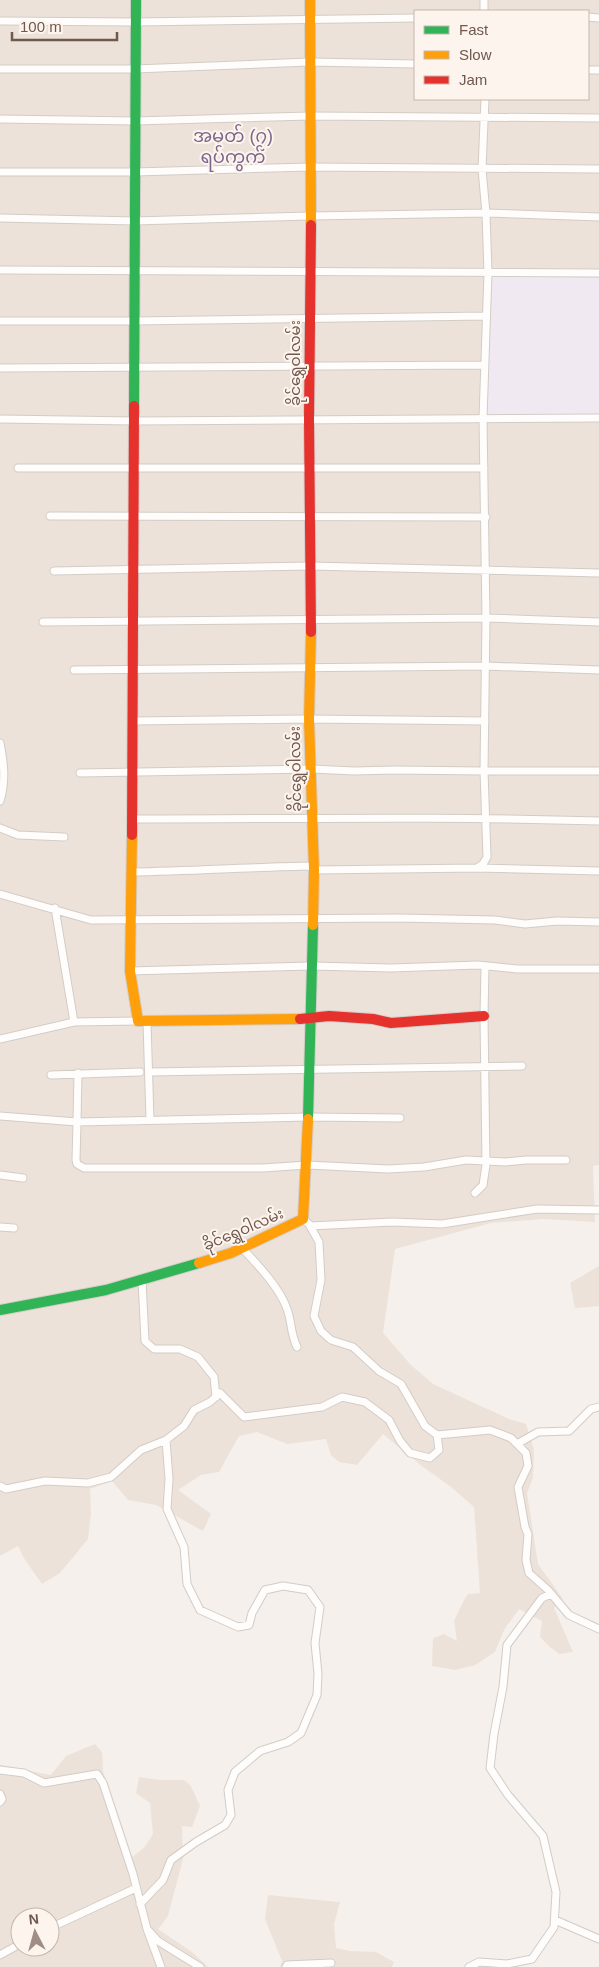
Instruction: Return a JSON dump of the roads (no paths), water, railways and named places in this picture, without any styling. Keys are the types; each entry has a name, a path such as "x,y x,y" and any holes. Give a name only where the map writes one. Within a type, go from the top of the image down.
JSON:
{"street":[{"path":"136,0 130,971 142,1021 149,1072 150,1120"},
{"name":"ခိုင်ရွှေဝါလမ်း","path":"0,1310 106,1290 142,1280 231,1253 306,1223 314,868 309,719 311,620 309,419 311,272 309,167 310,0"},
{"path":"0,21 136,22 414,18"},
{"path":"0,69 135,69 309,62 414,64"},
{"path":"477,868 483,864 487,857 484,818 486,516 483,418 485,316 488,273 482,169 486,100"},
{"path":"0,119 135,120 310,116 599,118"},
{"path":"0,172 135,172 309,167 599,169"},
{"path":"0,218 134,221 486,213 599,217"},
{"path":"0,270 599,273"},
{"path":"0,321 485,316"},
{"path":"0,368 484,365"},
{"path":"0,419 134,421 599,418"},
{"path":"18,468 484,468"},
{"path":"50,516 486,516"},
{"path":"54,571 310,566 599,573"},
{"path":"43,622 486,618 599,622"},
{"path":"74,670 485,666 599,670"},
{"path":"133,721 309,719 485,721"},
{"path":"0,743 4,768 0,801"},
{"path":"80,773 312,769 354,771 599,771"},
{"path":"132,819 311,818 395,820 484,818 599,821"},
{"path":"0,828 18,835 64,838"},
{"path":"132,872 189,871 265,866 599,871"},
{"path":"0,894 55,908 91,920 495,920 525,924 557,921 599,922"},
{"path":"55,908 74,1022"},
{"path":"130,971 312,966 391,968 485,966 517,969 599,969"},
{"path":"475,1194 482,1185 486,1161 485,966"},
{"path":"0,1039 74,1022 310,1019 329,1016 374,1019 391,1023 484,1016"},
{"path":"149,1072 309,1069 372,1070 522,1066"},
{"path":"51,1075 140,1072"},
{"path":"78,1073 76,1160 84,1168 263,1168 307,1165 388,1169 424,1167 466,1160 566,1160"},
{"path":"0,1116 77,1122 308,1117 400,1118"},
{"path":"0,1175 22,1178"},
{"path":"306,1223 392,1222 442,1224 537,1209 599,1210"},
{"path":"0,1486 6,1489 45,1481 88,1484 111,1477 141,1450 166,1440 184,1426 194,1410 220,1393 244,1417 322,1407 342,1397 365,1402 389,1420 400,1441 410,1452 430,1458 439,1450 438,1437 425,1426 401,1384 379,1371 353,1347 332,1340 321,1331 314,1316 321,1280 319,1242 306,1223"},
{"path":"0,1226 14,1228"},
{"path":"242,1248 263,1271 287,1308 291,1334 297,1347"},
{"path":"142,1280 145,1341 154,1349 180,1349 198,1357 214,1377 216,1397"},
{"path":"517,1444 538,1432 569,1431 591,1409 599,1407"},
{"path":"438,1437 490,1430 511,1438 526,1452 528,1466 518,1487 528,1534 526,1560 529,1573 551,1594 568,1615 599,1629"},
{"path":"140,1904 163,1880 171,1860 196,1842 225,1825 231,1815 228,1790 235,1772 260,1751 288,1742 301,1733 317,1695 318,1674 315,1643 320,1608 308,1590 283,1586 265,1590 252,1614 249,1625 238,1626 200,1610 188,1584 184,1547 167,1509 169,1478 166,1440"},
{"path":"469,1967 479,1962 507,1964 532,1959 554,1927 556,1892 543,1836 508,1795 490,1768 503,1687 507,1645 542,1598 551,1594"},
{"path":"0,1770 24,1773 44,1784 97,1774 104,1783 147,1929 162,1967"},
{"path":"0,1794 2,1799 0,1802"},
{"path":"60,1923 136,1888"},
{"path":"555,1920 599,1939"},
{"path":"147,1929 158,1941 200,1967"},
{"path":"286,1967 287,1965 331,1963"}],"district":[{"name":"အမှတ် (၇) ရပ်ကွက်","path":"233,146"}]}
